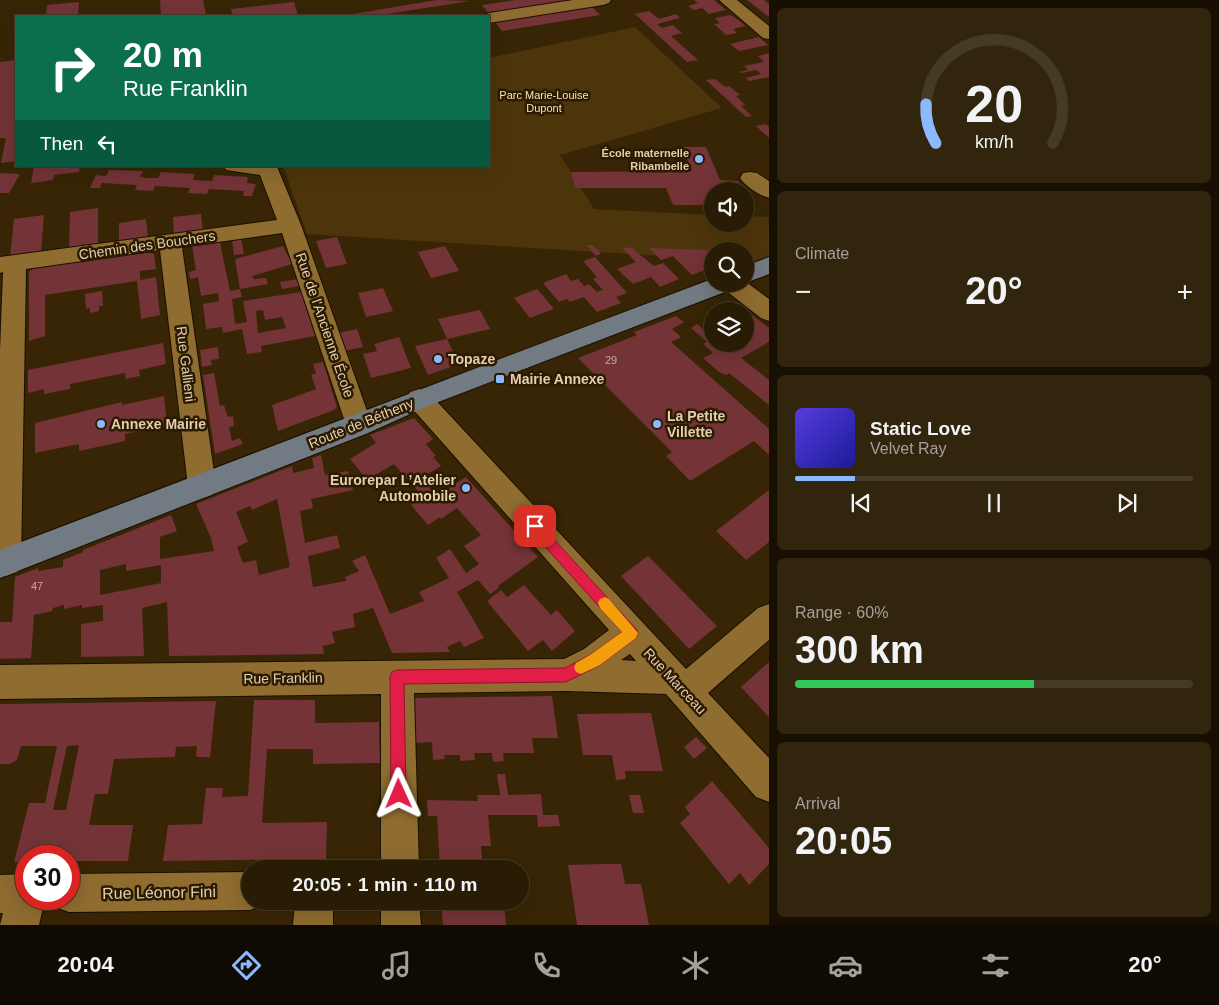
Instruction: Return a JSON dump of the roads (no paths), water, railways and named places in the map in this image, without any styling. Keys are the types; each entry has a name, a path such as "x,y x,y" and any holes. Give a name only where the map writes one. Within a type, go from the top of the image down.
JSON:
{"main road":[{"path":"754,271 769,265"},
{"name":"Route de Bétheny","path":"3,563 704,291"}],"street":[{"path":"490,18 604,0"},
{"path":"727,0 769,34"},
{"name":"Rue de l'Ancienne École","path":"245,167 268,169 290,223 359,425"},
{"path":"750,178 769,192"},
{"name":"Chemin des Bouchers","path":"8,264 170,242 290,223"},
{"name":"Rue Gallieni","path":"170,242 202,486"},
{"path":"3,563 8,264"},
{"path":"743,292 769,312"},
{"name":"Rue Marceau","path":"419,400 769,784"},
{"path":"678,684 769,619"},
{"name":"Rue Franklin","path":"566,675 595,660 631,633"},
{"name":"Rue Franklin","path":"0,682 566,675 678,684"},
{"path":"397,677 400,860"},
{"name":"Rue Léonor Fini","path":"80,893 241,891"},
{"path":"0,894 15,893"},
{"path":"20,925 23,910"},
{"path":"313,925 314,910"},
{"path":"400,910 401,925"}],"place":[{"name":"École maternelle Ribambelle","path":"699,159"},
{"name":"Topaze","path":"438,359"},
{"name":"Mairie Annexe","path":"500,379"},
{"name":"Annexe Mairie","path":"101,424"},
{"name":"La Petite Villette","path":"657,424"},
{"name":"Eurorepar L’Atelier Automobile","path":"466,488"}],"park label":[{"name":"Parc Marie-Louise Dupont","path":"544,101"}]}
